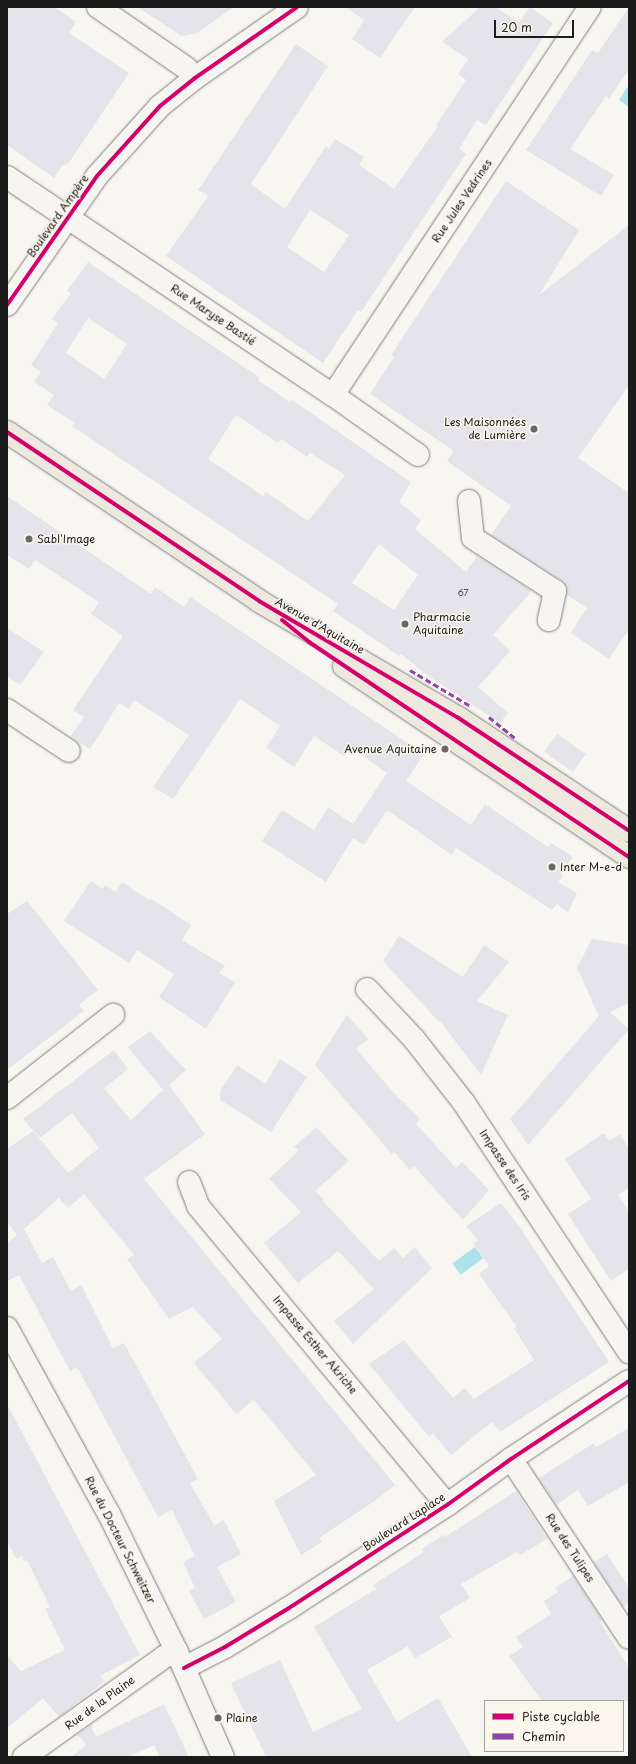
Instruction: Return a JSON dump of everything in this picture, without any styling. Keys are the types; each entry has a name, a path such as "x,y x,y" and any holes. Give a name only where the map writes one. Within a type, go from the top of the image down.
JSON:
{"main road":[{"path":"7,432 259,601"},
{"name":"Avenue d'Aquitaine","path":"259,601 457,717 629,831"},
{"name":"Avenue d'Aquitaine","path":"259,601 309,642 629,857"}],"street":[{"path":"98,7 186,68 195,78"},
{"name":"Boulevard Ampère","path":"7,306 97,176 160,106 195,78 297,7"},
{"name":"Rue Jules Vedrines","path":"333,396 590,7"},
{"name":"Rue Maryse Bastié","path":"7,177 333,396 418,455"},
{"path":"469,501 473,538 555,591 549,620"},
{"path":"7,710 69,752"},
{"name":"Impasse des Iris","path":"367,988 414,1039 464,1103 629,1352"},
{"path":"7,1098 112,1015"},
{"name":"Impasse Esther Akriche","path":"189,1182 198,1206 447,1505"},
{"name":"Rue du Docteur Schweitzer","path":"7,1328 109,1514 180,1659 222,1757"},
{"name":"Boulevard Laplace","path":"180,1659 225,1647 447,1505 512,1459 629,1381"},
{"name":"Rue des Tulipes","path":"512,1459 629,1638"},
{"name":"Rue de la Plaine","path":"24,1757 164,1657 180,1659"}],"water":[{"path":"627,87 629,89 629,107 619,100"},
{"path":"475,1247 483,1258 461,1275 452,1263"}],"building":[{"path":"7,7 54,7 76,22 69,33 129,73 68,164 62,166 54,178 7,145"},
{"path":"137,7 234,7 197,33 182,36"},
{"path":"345,7 415,7 380,58 352,39 364,20"},
{"path":"480,7 495,7 519,22 530,7 553,23 486,125 477,120 459,149 466,154 361,312 358,310 323,363 166,256 208,196 198,190 296,44 328,66 251,184 285,209 326,146 329,149 335,139 364,157 359,165 394,189 438,126 436,125 466,80 458,74 468,59 442,42","holes":["310,210 349,235 324,272 287,247"]},
{"path":"629,7 629,69 609,99 606,96 570,149 614,175 601,196 526,150 592,50 598,53"},
{"path":"506,181 579,230 539,295 629,225 629,385 578,458 629,493 629,629 609,659 571,633 587,608 567,595 567,587 562,581 491,535 511,506 447,461 454,451 370,394 394,357 391,355"},
{"path":"88,262 259,377 259,381 290,402 292,400 411,482 399,502 421,520 415,529 466,572 477,556 532,591 493,635 510,651 478,687 508,713 500,723 430,677 401,654 399,656 333,611 338,604 72,426 75,423 47,405 54,395 34,382 41,372 31,365 58,323 52,319 71,293 67,291","holes":["88,318 127,344 104,379 66,353","236,415 278,443 281,439 307,457 310,453 345,475 308,521 266,492 263,496 208,459","379,544 418,575 394,610 352,583"]},
{"path":"7,496 151,594 155,587 184,607 190,597 424,754 406,781 471,825 485,804 548,847 551,843 573,857 561,874 563,876 558,882 577,893 568,913 557,904 552,910 456,848 452,855 387,810 364,845 353,838 326,882 262,841 282,810 314,830 328,807 353,824 387,773 350,747 344,756 314,736 294,767 266,748 280,726 240,699 173,799 153,787 189,735 134,700 129,709 119,703 90,749 70,737 84,717 73,710 123,636 91,614 99,602 35,560 29,569 7,555"},
{"path":"7,628 44,652 20,685 7,676"},
{"path":"557,734 586,754 573,772 544,752"},
{"path":"91,881 103,889 105,885 116,892 122,882 149,900 150,898 191,925 182,940 225,966 219,973 235,982 206,1029 159,997 174,974 137,950 129,963 64,921"},
{"path":"27,901 98,990 79,1005 84,1011 7,1070 7,914"},
{"path":"399,936 463,977 484,945 509,962 477,1001 508,1015 481,1075 440,1021 439,1022 383,961"},
{"path":"592,939 629,945 629,1003 610,1012 629,1029 528,1145 510,1119 599,1016 577,968"},
{"path":"347,1015 368,1039 356,1049 400,1100 401,1099 420,1119 416,1124 456,1168 462,1162 489,1190 463,1220 414,1166 410,1170 394,1152 392,1154 315,1065"},
{"path":"150,1031 186,1070 169,1085 205,1134 144,1179 395,1485 376,1500 319,1538 322,1542 301,1555 274,1501 316,1475 254,1400 236,1414 194,1363 222,1339 193,1307 169,1319 127,1259 134,1255 84,1194 68,1208 59,1198 24,1229 42,1263 53,1257 71,1291 81,1285 113,1349 124,1343 198,1479 190,1483 214,1525 224,1520 241,1554 217,1567 236,1602 204,1619 189,1591 195,1588 183,1562 195,1556 172,1510 158,1517 77,1367 70,1371 19,1275 7,1281 7,1243 17,1235 7,1222 7,1149 33,1131 68,1173 99,1148 72,1113 40,1138 23,1119 114,1050 128,1069 104,1088 131,1120 163,1090 128,1047"},
{"path":"280,1059 307,1077 271,1132 220,1100 220,1091 237,1065 265,1084"},
{"path":"316,1127 349,1161 315,1191 323,1199 322,1200 379,1261 394,1248 403,1258 415,1247 432,1268 353,1344 334,1321 374,1289 338,1251 298,1283 264,1243 301,1212 269,1179 299,1150 294,1147"},
{"path":"604,1133 609,1141 620,1134 629,1149 629,1188 618,1195 629,1212 629,1269 611,1281 568,1214 591,1199 565,1159"},
{"path":"501,1203 519,1226 609,1362 500,1432 492,1422 451,1455 433,1433 429,1437 369,1364 404,1340 453,1398 465,1388 474,1399 534,1360 514,1328 516,1326 479,1274 489,1266 473,1243 478,1240 466,1226"},
{"path":"7,1404 140,1655 100,1676 105,1681 59,1717 43,1698 7,1728 7,1655 21,1671 65,1650 45,1609 50,1607 27,1560 24,1562 22,1556 16,1559 7,1541"},
{"path":"629,1428 629,1482 588,1506 578,1490 556,1505 539,1478 594,1443 596,1447"},
{"path":"516,1491 547,1539 520,1555 517,1552 461,1584 470,1598 439,1616 452,1637 415,1658 408,1646 367,1670 397,1722 438,1698 472,1757 266,1757 231,1683 280,1660 313,1732 362,1709 314,1627 376,1589 373,1585 424,1552 422,1549 443,1535 445,1537"},
{"path":"607,1554 629,1588 629,1603 623,1607 594,1562"},
{"path":"573,1576 602,1620 600,1622 629,1668 629,1701 541,1700 509,1656 523,1647 516,1637 551,1614 544,1601 558,1592 555,1588"},
{"path":"164,1704 189,1757 160,1757 154,1745 128,1757 71,1757 87,1745 77,1735 91,1725 96,1737"}],"marked path":[{"path":"410,670 469,705"},
{"path":"489,717 516,739"}],"cycle path":[{"path":"7,305 97,176 160,106 195,78 297,7"},
{"path":"7,432 259,601 457,717 629,831"},
{"path":"282,620 309,642 629,857"},
{"path":"184,1668 225,1647 289,1608 447,1505 511,1459 629,1381"}],"place":[{"name":"Les Maisonnées de Lumière","path":"534,429"},
{"name":"Sabl'Image","path":"29,539"},
{"name":"Pharmacie Aquitaine","path":"405,624"},
{"name":"Avenue Aquitaine","path":"445,749"},
{"name":"Inter M-e-d","path":"552,867"},
{"name":"Plaine","path":"218,1718"}]}
